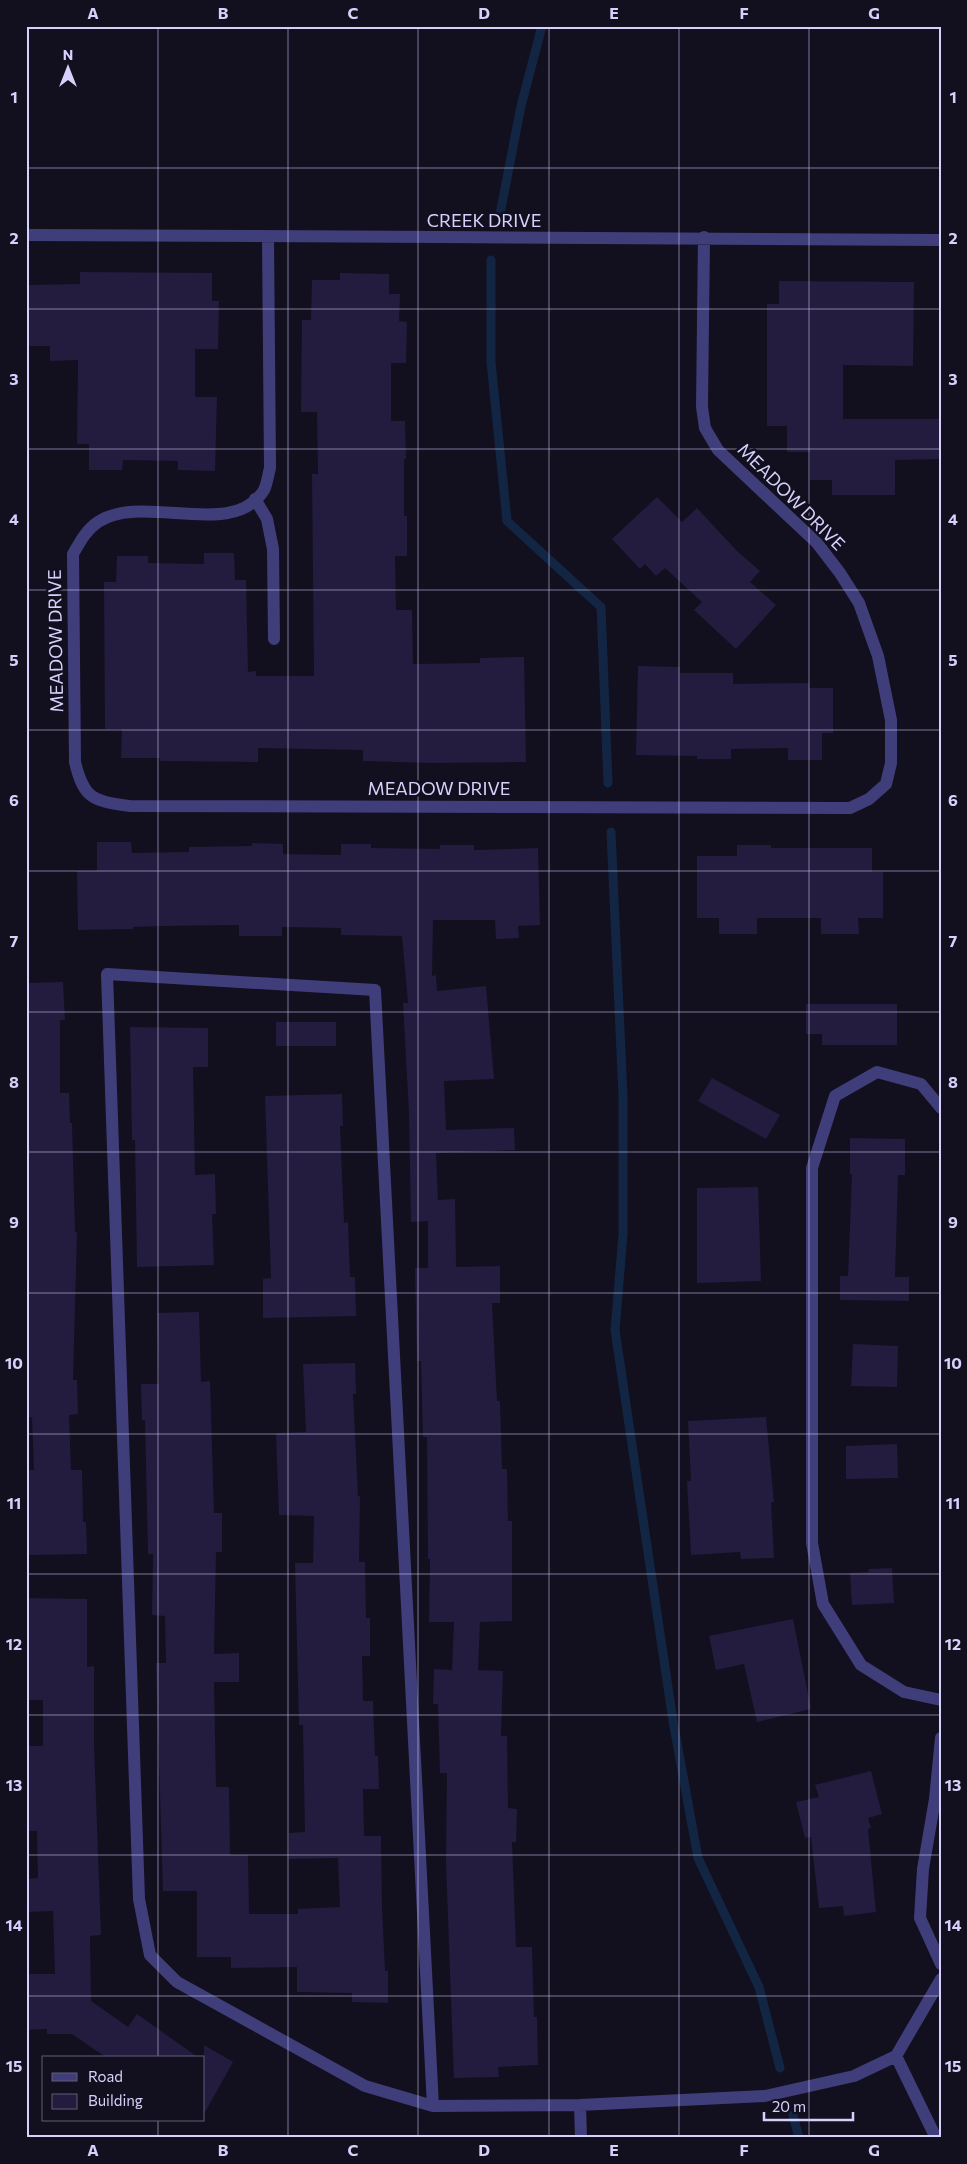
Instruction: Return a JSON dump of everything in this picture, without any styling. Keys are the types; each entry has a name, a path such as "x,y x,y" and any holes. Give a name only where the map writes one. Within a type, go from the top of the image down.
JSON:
{"street":[{"name":"CREEK DRIVE","path":"26,235 268,238 704,237 941,240"},
{"name":"MEADOW DRIVE","path":"255,499 249,506 221,514 138,512 114,514 98,522 83,535 73,554 75,762 79,778 88,793 100,802 130,806 850,808 869,799 886,784 891,763 891,720 878,656 859,603 840,573 817,543 718,450 705,428 702,407 704,237"},
{"path":"268,238 270,468 264,489 255,499 267,519 273,549 274,639"},
{"path":"433,2106 375,990 107,974 139,1889 150,1955 177,1982 365,2086 433,2106 580,2105 765,2096 854,2076 896,2056 941,1978"},
{"path":"941,1108 921,1084 877,1072 835,1096 812,1168 812,1544 823,1604 861,1665 904,1692 941,1700"},
{"path":"941,1738 935,1799 923,1869 920,1918 941,1964"},
{"path":"896,2056 936,2138"},
{"path":"580,2105 581,2138"}],"building":[{"path":"80,272 212,273 212,301 219,301 218,349 195,349 195,397 217,397 215,471 178,470 178,461 123,460 122,470 89,470 89,444 77,444 78,360 50,361 50,346 29,346 28,285 80,284"},
{"path":"340,273 389,274 389,294 400,294 399,321 407,322 406,363 391,363 391,421 405,421 404,516 407,516 407,556 395,556 396,610 412,610 413,664 480,663 480,658 524,657 526,762 430,763 363,761 363,750 258,748 258,762 160,761 160,758 121,758 122,729 105,729 104,582 116,582 117,556 148,556 148,563 204,564 204,553 234,553 235,580 246,580 248,672 256,671 256,676 314,676 312,474 318,474 317,412 301,412 302,320 311,320 312,280 340,280"},
{"path":"779,281 914,282 913,366 843,365 843,419 941,419 941,459 895,460 895,495 832,495 832,480 810,480 810,452 787,452 787,426 767,426 767,304 779,304"},
{"path":"657,497 682,522 697,508 737,551 760,571 750,582 776,605 736,649 694,610 702,602 665,568 656,576 645,564 640,569 612,539"},
{"path":"638,666 680,667 680,673 733,673 733,684 809,683 809,688 833,688 833,733 822,733 822,760 788,760 788,748 731,749 731,759 697,759 697,756 636,755"},
{"path":"97,842 131,842 132,853 189,852 189,847 252,846 252,843 283,844 283,854 341,855 341,844 371,844 371,848 440,849 440,845 474,845 474,850 538,848 540,925 518,926 519,938 496,939 495,920 433,920 432,976 436,975 437,991 486,986 494,1079 444,1081 446,1130 514,1128 515,1150 436,1153 438,1200 455,1199 456,1267 500,1266 500,1303 492,1303 497,1401 500,1401 502,1469 507,1469 508,1521 512,1521 512,1621 480,1622 478,1670 503,1671 501,1736 507,1736 508,1808 517,1809 516,1842 512,1842 516,1947 532,1947 534,2017 537,2017 538,2065 498,2067 499,2077 454,2078 446,1864 447,1773 440,1773 438,1704 433,1704 434,1669 452,1670 454,1622 429,1622 430,1559 428,1559 427,1437 423,1437 421,1361 417,1361 415,1268 428,1268 428,1221 411,1222 409,1113 403,1003 408,1003 402,936 341,935 341,928 282,927 282,936 239,936 239,925 78,930 77,871 97,871"},
{"path":"737,845 771,845 771,848 872,848 872,872 883,872 883,918 858,918 859,934 821,934 821,918 757,918 757,934 719,934 719,918 697,918 697,856 737,856"},
{"path":"63,982 65,1020 60,1020 60,1093 69,1093 70,1123 72,1123 75,1232 77,1232 73,1380 77,1380 78,1414 69,1415 71,1470 82,1470 83,1522 86,1522 87,1554 29,1555 26,1470 34,1470 32,1417 26,1418 26,983"},
{"path":"806,1004 897,1004 897,1045 822,1045 822,1034 806,1034"},
{"path":"276,1022 336,1022 336,1046 276,1046"},
{"path":"130,1027 208,1028 208,1067 193,1067 195,1175 215,1174 216,1214 212,1214 214,1265 137,1267 135,1140 132,1140"},
{"path":"712,1078 780,1115 766,1139 698,1101"},
{"path":"342,1094 343,1126 340,1126 344,1223 348,1222 350,1277 355,1277 356,1316 263,1318 263,1279 271,1278 265,1096"},
{"path":"850,1138 905,1139 905,1175 898,1175 895,1277 909,1277 909,1301 840,1300 840,1276 848,1276 852,1174 850,1174"},
{"path":"758,1187 761,1281 697,1283 697,1188"},
{"path":"199,1312 201,1382 210,1381 214,1513 222,1513 222,1552 216,1552 214,1654 239,1653 239,1682 214,1682 216,1787 229,1787 230,1855 248,1855 249,1914 298,1914 298,1909 340,1907 338,1858 289,1859 289,1833 305,1832 303,1725 299,1725 295,1563 313,1563 314,1516 279,1515 276,1433 306,1432 303,1364 355,1363 356,1394 353,1394 358,1496 360,1496 359,1562 365,1562 366,1618 370,1618 370,1656 362,1656 363,1701 373,1701 375,1756 378,1756 379,1789 363,1789 364,1836 381,1836 382,1906 385,1971 388,1971 388,2003 352,2002 352,1993 297,1992 297,1967 231,1968 231,1957 197,1957 197,1891 163,1891 156,1663 166,1663 165,1616 152,1615 153,1554 148,1554 145,1420 142,1420 141,1384 159,1384 157,1313"},
{"path":"853,1344 898,1346 897,1387 851,1386"},
{"path":"766,1417 774,1502 771,1502 774,1558 741,1559 740,1552 691,1555 687,1481 691,1481 688,1421"},
{"path":"897,1444 898,1478 846,1479 846,1446"},
{"path":"892,1568 894,1603 852,1605 850,1573 869,1572 868,1569"},
{"path":"26,1598 87,1599 87,1667 94,1666 94,1744 101,1935 90,1936 91,2001 128,2027 137,2014 196,2056 104,2056 72,2034 47,2034 47,2029 26,2030 26,1974 55,1974 53,1911 26,1912 26,1879 38,1878 37,1831 26,1831 26,1746 43,1746 43,1700 26,1700"},
{"path":"793,1619 811,1709 757,1722 744,1664 716,1670 709,1636"},
{"path":"871,1771 882,1814 868,1818 871,1828 868,1829 876,1912 844,1916 843,1906 819,1908 811,1837 805,1838 796,1802 819,1797 815,1785"},
{"path":"204,2045 233,2062 205,2112 205,2056"}],"waterway":[{"path":"500,214 521,106 542,26"},
{"path":"491,260 491,362 507,521 601,607 608,783"},
{"path":"611,832 623,1096 623,1234 615,1330 673,1721 698,1858 759,1987 780,2068"},
{"path":"793,2115 799,2138"}]}
